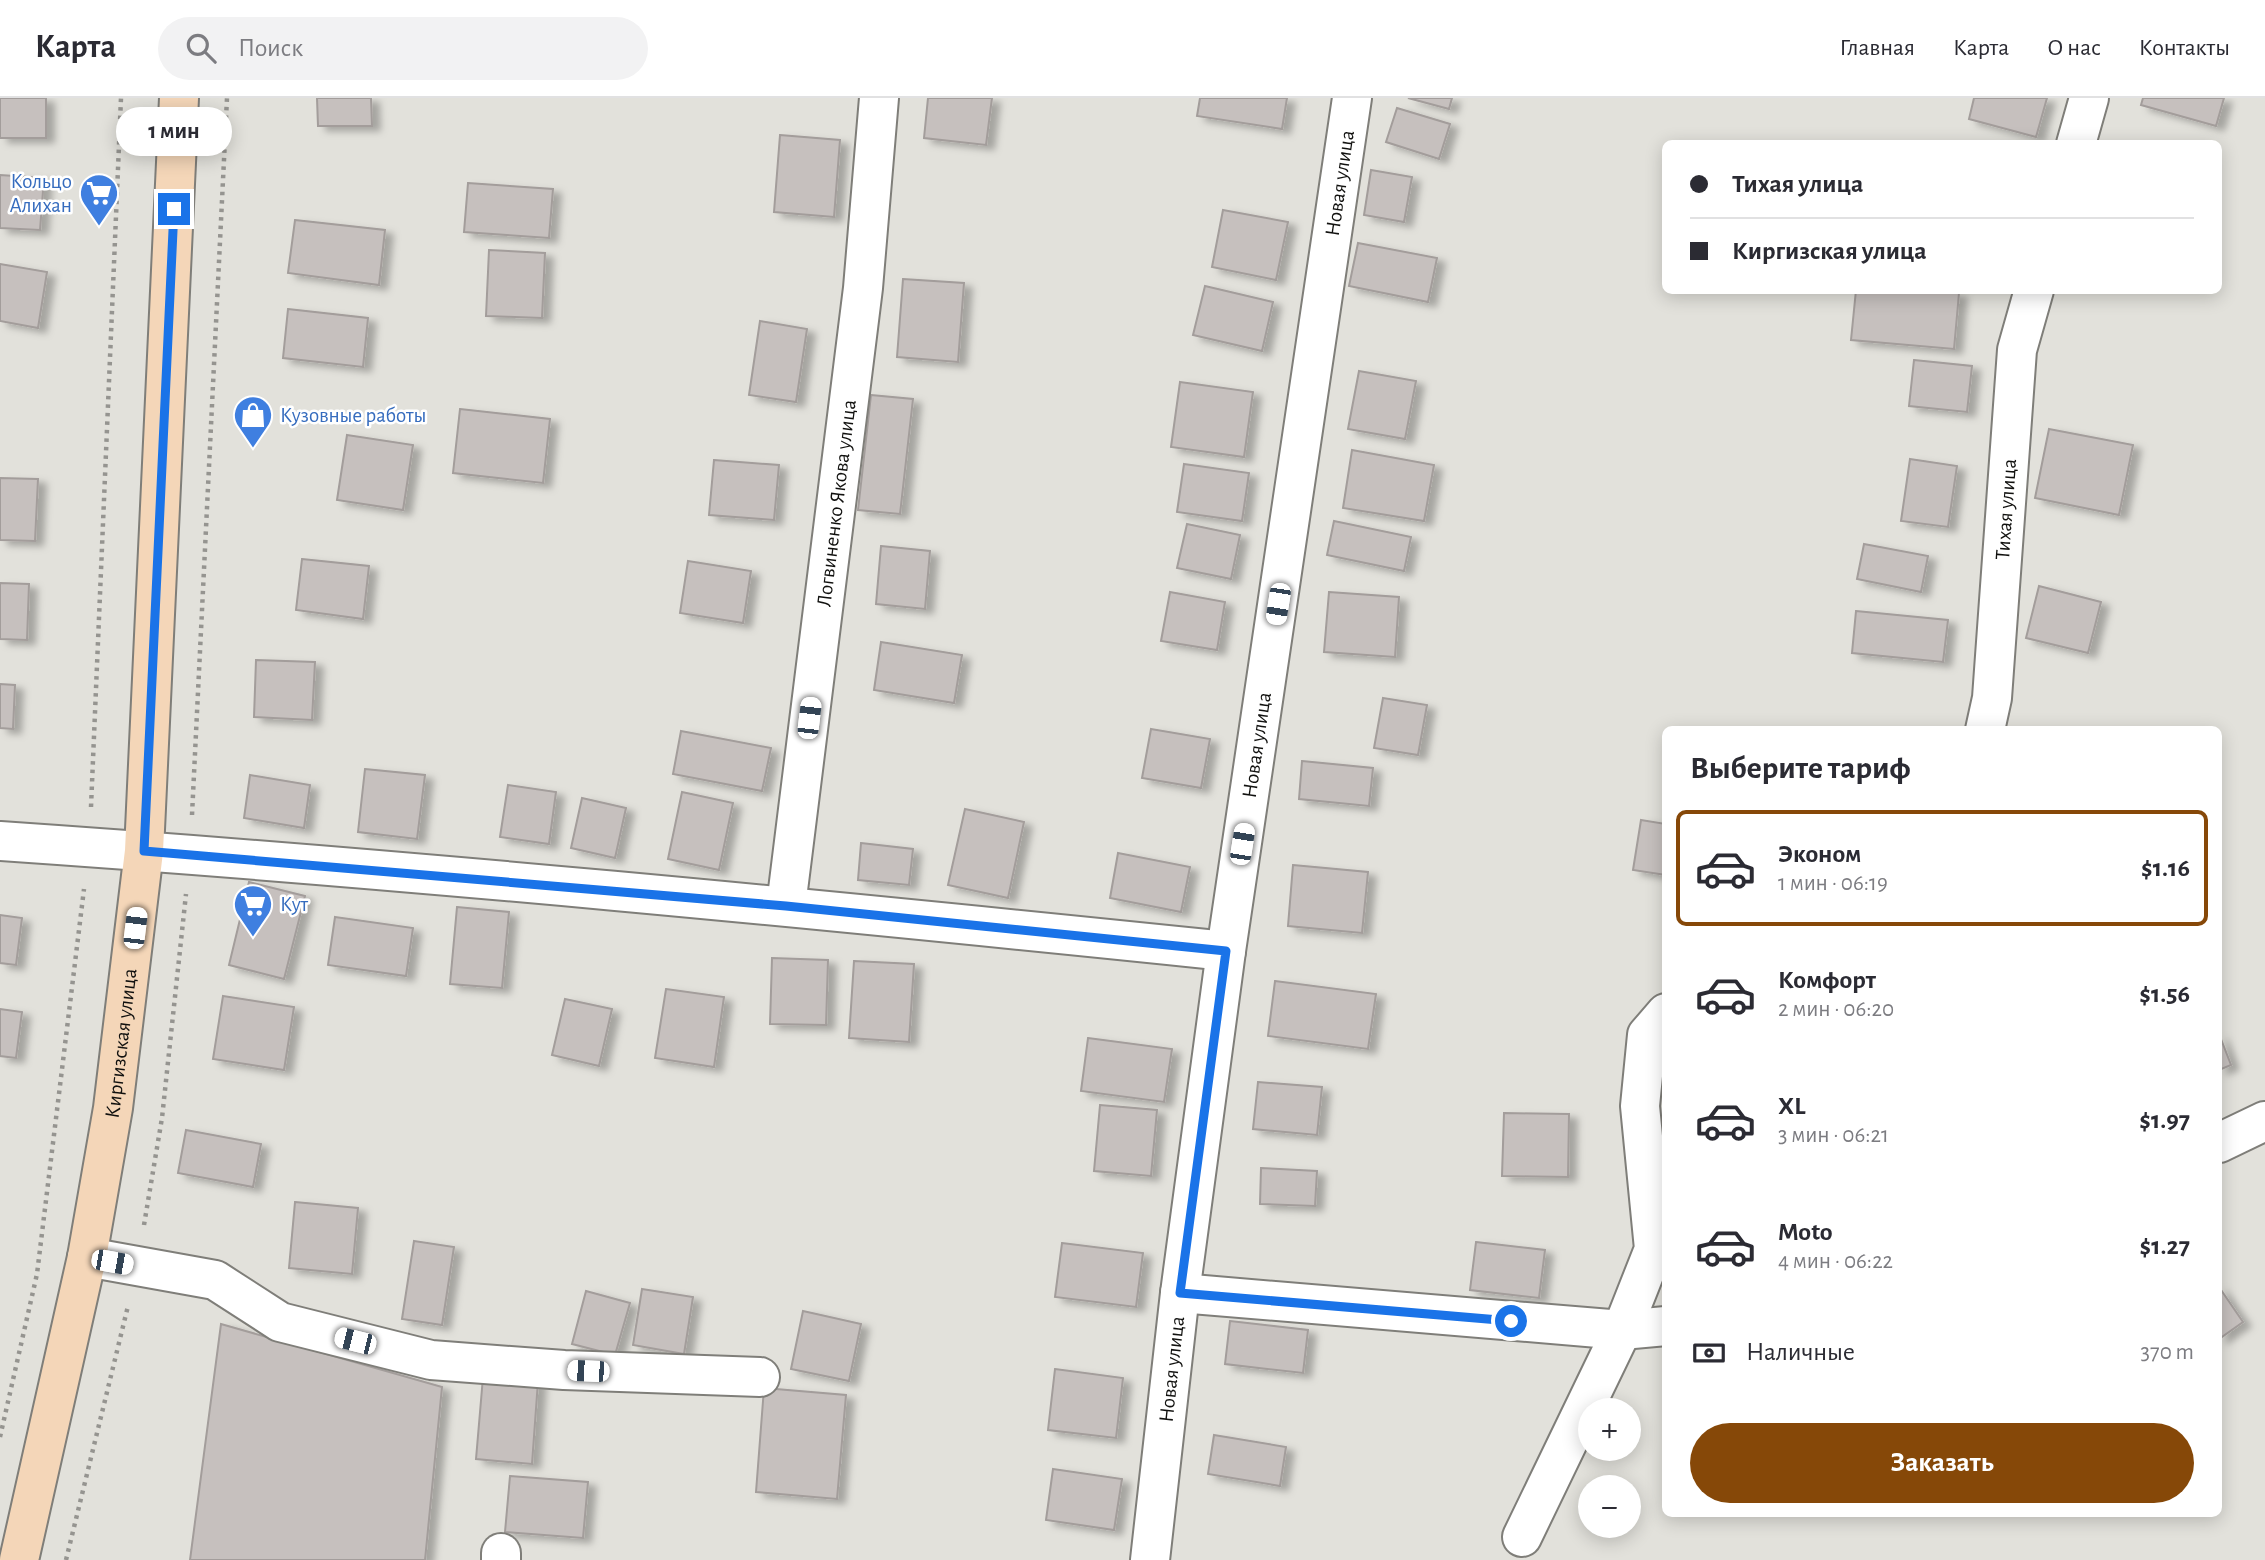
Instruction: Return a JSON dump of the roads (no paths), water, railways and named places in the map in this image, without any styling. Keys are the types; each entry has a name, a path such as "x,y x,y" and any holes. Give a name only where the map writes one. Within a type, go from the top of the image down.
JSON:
{"main road":[{"name":"Киргизская улица","path":"19,1560 87,1257 113,1108 144,851 179,98"}],"street":[{"name":"Логвиненко Якова улица","path":"786,906 861,301 880,98"},
{"name":"Новая улица","path":"1150,1560 1180,1293 1226,951 1352,98"},
{"path":"2077,140 2089,98"},
{"name":"Тихая улица","path":"1986,726 1992,698 2017,350 2033,294"},
{"path":"0,841 786,906 1226,951"},
{"path":"1522,1538 1622,1330 1654,1249 1640,1106 1647,1035 1662,1018"},
{"path":"2222,1142 2265,1121"},
{"path":"87,1257 215,1279 280,1322 431,1360 564,1370 760,1377"},
{"path":"1180,1293 1622,1330 1662,1326"}],"place":[{"name":"Кольцо Алихан","path":"99,227"},
{"name":"Кузовные работы","path":"253,449"},
{"name":"Кут","path":"253,938"}]}
